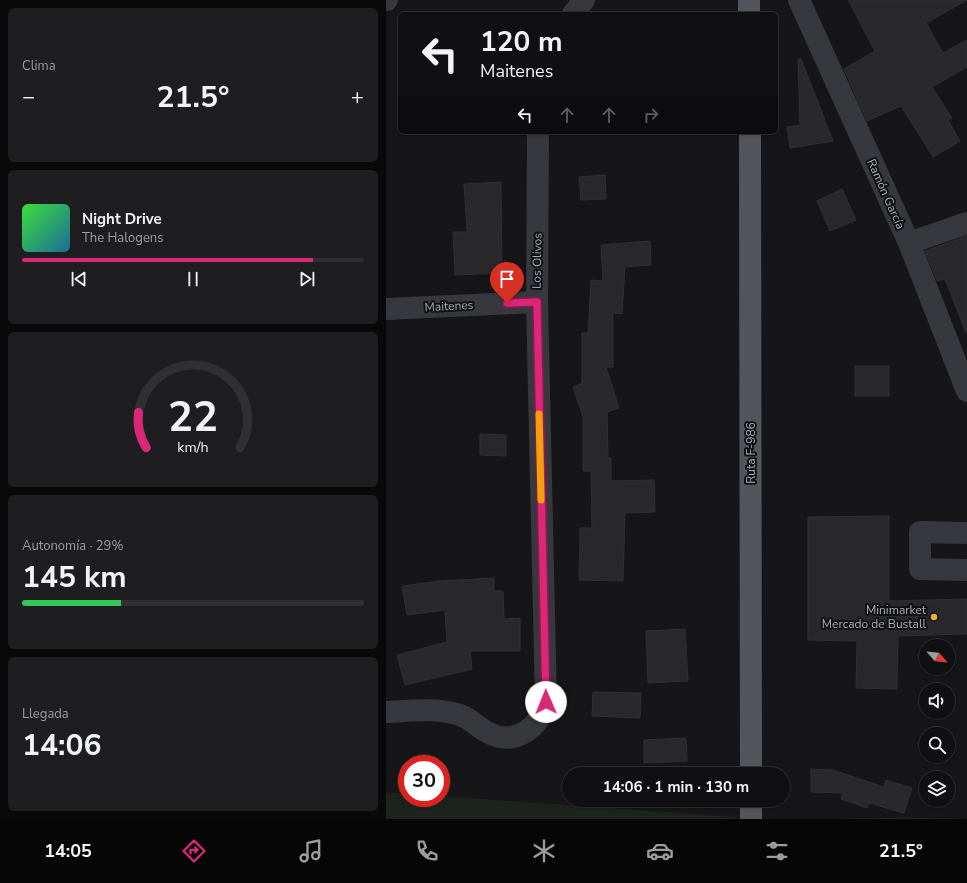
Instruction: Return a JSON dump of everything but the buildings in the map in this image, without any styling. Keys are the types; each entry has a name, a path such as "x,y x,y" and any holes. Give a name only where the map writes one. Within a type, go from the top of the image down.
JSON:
{"main road":[{"path":"749,0 749,12"},
{"name":"Ruta F-986","path":"750,134 751,767"},
{"path":"751,807 751,819"}],"street":[{"path":"575,12 584,0"},
{"name":"Ramón García","path":"798,0 908,243 967,391"},
{"name":"Los Olivos","path":"386,712 421,710 451,713 469,719 490,734 507,737 516,736 533,727 540,720 546,702 537,302 538,134"},
{"path":"908,243 967,223"},
{"name":"Maitenes","path":"386,309 537,302"},
{"path":"967,533 920,532 920,569 967,570"}],"shaded area":[{"path":"386,792 398,793 398,807 450,807 450,797 562,805 562,807 596,807 736,817 736,819 386,819"},
{"path":"905,817 967,819 835,819"}],"slow traffic":[{"path":"539,414 541,500"}],"place":[{"name":"Minimarket Mercado de Bustall","path":"934,617"}],"route":[{"path":"507,303 537,302 546,702"}]}
